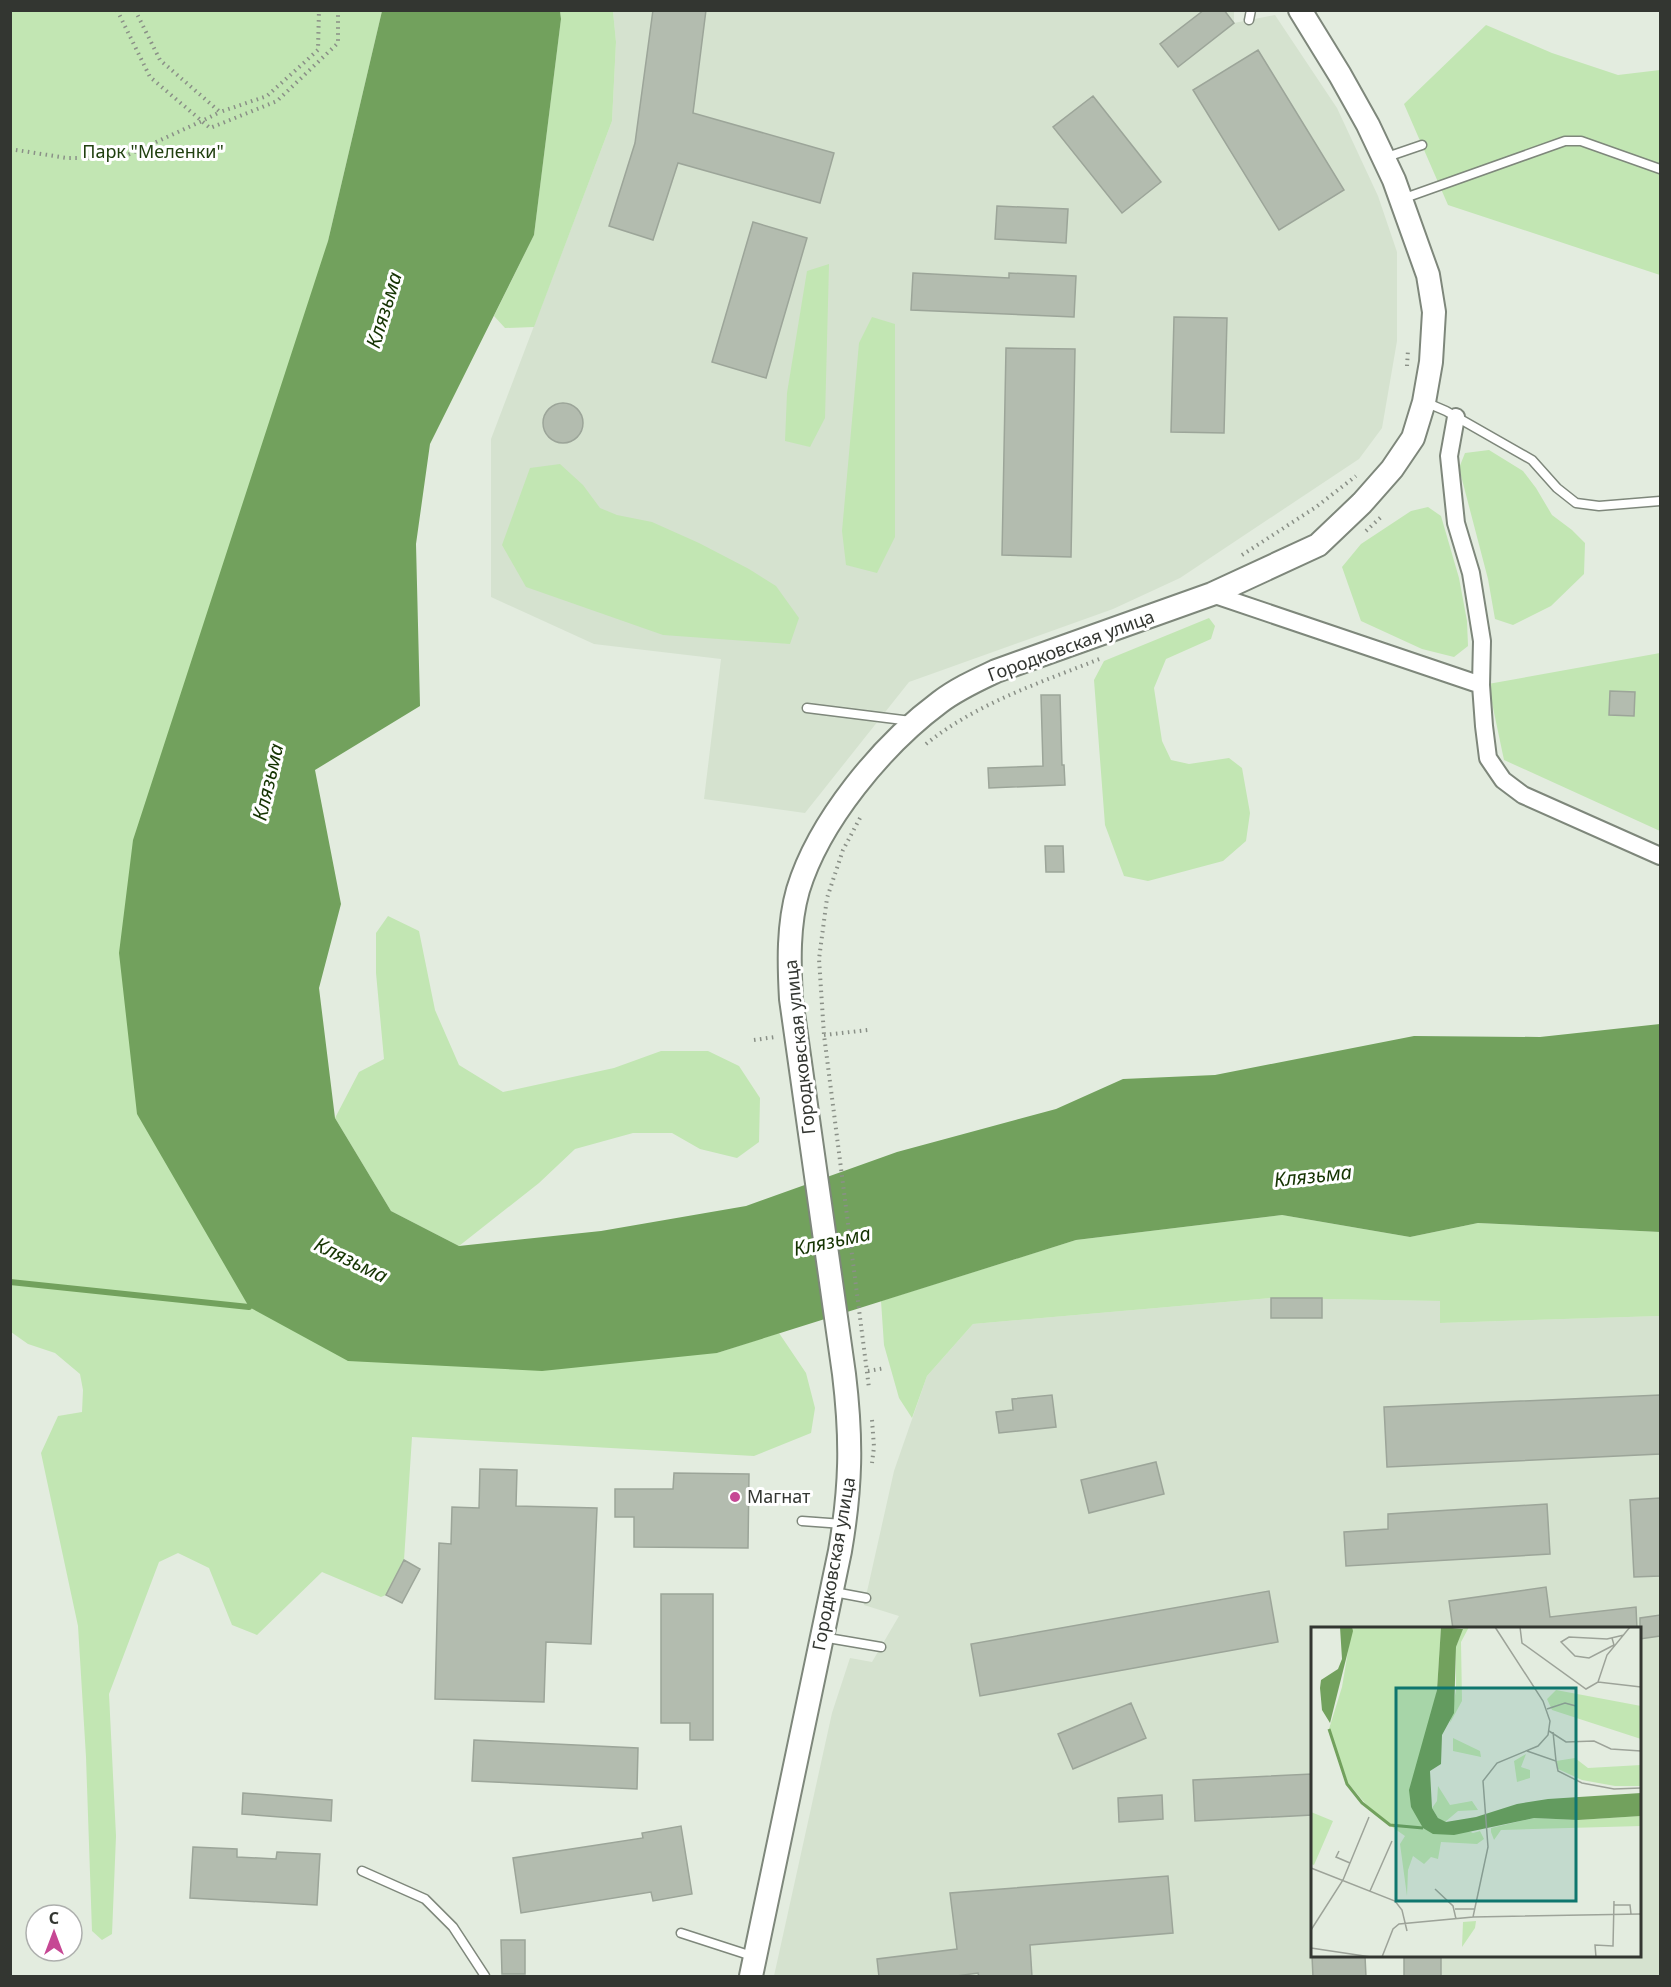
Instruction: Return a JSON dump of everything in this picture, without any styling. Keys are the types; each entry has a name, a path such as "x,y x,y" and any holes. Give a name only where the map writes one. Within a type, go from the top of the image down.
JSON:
{"main road":[{"name":"Городковская улица","path":"753,1967 844,1524 850,1452 844,1374 789,1036 790,945 798,892 817,844 849,795 870,769 940,701 996,671 1212,594 1318,545 1362,503 1392,469 1413,438 1425,402 1431,362 1434,312 1428,275 1384,159 1340,75 1300,10"}],"street":[{"path":"1456,417 1449,456 1450,467 1456,523 1471,573 1482,641 1481,685 1488,759 1503,780 1523,795 1660,856"},
{"path":"1212,594 1481,685"}],"lane":[{"path":"1249,20 1251,10"},
{"path":"1401,199 1565,141 1581,141 1660,169"},
{"path":"1384,159 1422,145"},
{"path":"1425,402 1532,460 1557,488 1576,503 1599,506 1660,501"},
{"path":"807,708 917,721"},
{"path":"802,1521 844,1524"},
{"path":"831,1592 866,1598"},
{"path":"822,1637 881,1647"},
{"path":"362,1871 424,1899 453,1928 484,1977"},
{"path":"681,1933 753,1967"}],"path":[{"path":"117,10 150,77 210,128 277,101 338,43 338,10"},
{"path":"135,10 160,60 220,112"},
{"path":"10,149 68,158 121,158 220,112 267,96 318,50 319,10"},
{"path":"1406,373 1409,341"},
{"path":"1241,555 1316,507 1358,474"},
{"path":"868,1030 824,1035 868,1371 885,1368"},
{"path":"754,1040 789,1036"}],"shaded area":[{"path":"1234,10 1234,23 1275,15 1337,108 1378,196 1397,252 1397,341 1382,428 1359,459 1180,578 1113,609 909,682 805,813 704,799 721,659 594,644 491,597 491,439 612,121 616,42 613,11"},
{"path":"1271,1298 1440,1301 1441,1323 1660,1316 1660,1976 1404,1976 1404,1957 1641,1957 1641,1627 1311,1627 1311,1957 1365,1957 1366,1976 774,1976 832,1713 850,1658 872,1662 899,1616 864,1605 894,1471 927,1376 973,1324"}],"green space":[{"name":"Парк \"Меленки\"","path":"11,11 382,11 328,241 137,1114 717,1353 779,1333 806,1373 815,1408 811,1433 754,1456 412,1437 404,1560 386,1595 381,1597 322,1572 257,1635 232,1625 209,1568 178,1553 159,1562 109,1694 116,1836 112,1934 102,1940 92,1931 86,1757 78,1626 41,1453 58,1416 82,1412 83,1390 80,1374 55,1353 28,1344 11,1332"},
{"path":"560,11 613,11 616,42 612,121 534,327 505,328 494,316 534,235 561,19"},
{"path":"1486,25 1552,53 1618,75 1660,70 1660,275 1448,205 1404,104"},
{"path":"829,264 825,418 810,447 785,441 787,393 807,271"},
{"path":"872,317 895,324 895,537 877,573 846,565 842,531 859,343"},
{"path":"1489,450 1523,471 1552,515 1585,543 1584,574 1551,606 1513,625 1495,619 1488,579 1459,468 1465,453"},
{"path":"560,464 583,485 600,508 617,515 652,522 699,543 776,586 799,618 790,644 663,635 526,587 502,545 530,468"},
{"path":"1428,507 1441,516 1459,578 1467,621 1468,646 1454,657 1422,649 1361,621 1342,567 1361,544 1411,511"},
{"path":"1209,618 1215,626 1211,639 1166,659 1154,688 1162,741 1171,760 1189,764 1229,758 1242,768 1250,813 1246,841 1223,861 1148,881 1124,876 1105,825 1094,680 1104,661"},
{"path":"1660,653 1660,831 1504,760 1488,684"},
{"path":"388,916 419,931 435,1010 459,1065 503,1092 614,1068 661,1051 708,1051 739,1066 760,1098 759,1142 737,1158 700,1149 672,1133 633,1133 575,1149 539,1183 459,1246 391,1211 335,1118 359,1072 384,1059 376,973 376,933"},
{"path":"1282,1215 1410,1237 1478,1223 1660,1232 1660,1316 1440,1323 1440,1301 1271,1298 973,1324 927,1376 912,1418 899,1398 884,1345 881,1301 1076,1240"}],"water":[{"name":"Клязьма","path":"382,11 560,11 561,19 534,235 430,444 416,544 420,706 315,770 341,904 319,988 335,1118 391,1211 459,1246 601,1231 746,1206 897,1152 1056,1109 1123,1079 1215,1075 1414,1036 1540,1037 1660,1024 1660,1232 1478,1223 1410,1237 1282,1215 1076,1240 717,1353 542,1371 348,1361 249,1307 137,1114 119,953 133,840 328,241"}],"building":[{"path":"653,10 706,10 693,113 834,153 820,203 678,163 653,240 609,226 635,143"},
{"path":"1204,10 1224,10 1234,23 1178,67 1160,44"},
{"path":"1258,50 1344,190 1279,230 1193,90"},
{"path":"1093,96 1161,182 1122,213 1053,127"},
{"path":"997,206 1068,209 1066,243 995,239"},
{"path":"753,222 807,238 766,378 712,362"},
{"path":"913,273 1009,278 1009,273 1076,276 1074,317 911,310"},
{"path":"1174,317 1227,318 1224,433 1171,432"},
{"path":"1006,348 1075,349 1071,557 1002,555"},
{"path":"563,403 577,409 583,423 577,437 563,443 549,437 543,423 549,409"},
{"path":"1610,691 1635,692 1634,716 1609,715"},
{"path":"1041,695 1060,695 1062,765 1064,765 1065,785 989,788 988,768 1043,766"},
{"path":"1045,846 1063,846 1064,872 1046,872"},
{"path":"1271,1298 1322,1298 1322,1318 1271,1318"},
{"path":"1052,1395 1056,1427 999,1433 996,1412 1013,1410 1012,1399"},
{"path":"1660,1395 1660,1454 1387,1467 1384,1407"},
{"path":"1156,1462 1164,1494 1089,1513 1081,1480"},
{"path":"480,1469 517,1470 516,1506 597,1508 591,1644 546,1642 544,1702 435,1699 439,1543 451,1544 452,1507 479,1508"},
{"path":"674,1473 749,1474 748,1548 634,1547 634,1517 615,1517 615,1489 673,1489"},
{"path":"1660,1498 1660,1576 1634,1577 1630,1500"},
{"path":"1547,1504 1550,1554 1346,1566 1344,1532 1388,1529 1388,1514"},
{"path":"404,1560 420,1569 402,1603 386,1595"},
{"path":"1546,1587 1550,1617 1636,1607 1637,1627 1453,1627 1449,1601"},
{"path":"1269,1591 1278,1642 980,1696 971,1644"},
{"path":"661,1594 713,1594 713,1740 690,1740 690,1723 661,1723"},
{"path":"1660,1615 1660,1636 1641,1639 1640,1618"},
{"path":"1131,1703 1146,1738 1073,1769 1058,1734"},
{"path":"474,1740 638,1748 637,1789 472,1781"},
{"path":"1311,1774 1311,1815 1195,1821 1193,1780"},
{"path":"243,1793 332,1800 331,1821 242,1814"},
{"path":"1162,1795 1163,1819 1119,1822 1118,1798"},
{"path":"681,1826 692,1894 653,1901 651,1892 521,1913 513,1858 643,1838 642,1833"},
{"path":"193,1847 237,1849 237,1857 276,1859 277,1852 320,1854 317,1905 190,1898"},
{"path":"1168,1876 1173,1933 1030,1945 1032,1977 979,1977 978,1973 949,1977 879,1977 877,1959 957,1949 950,1893"},
{"path":"501,1940 525,1940 525,1974 502,1974"},
{"path":"1312,1957 1365,1957 1366,1977 1313,1977"},
{"path":"1404,1957 1441,1957 1441,1977 1404,1977"}],"waterway":[{"path":"10,1282 249,1307"}],"place":[{"name":"Магнат","path":"735,1497"}]}
